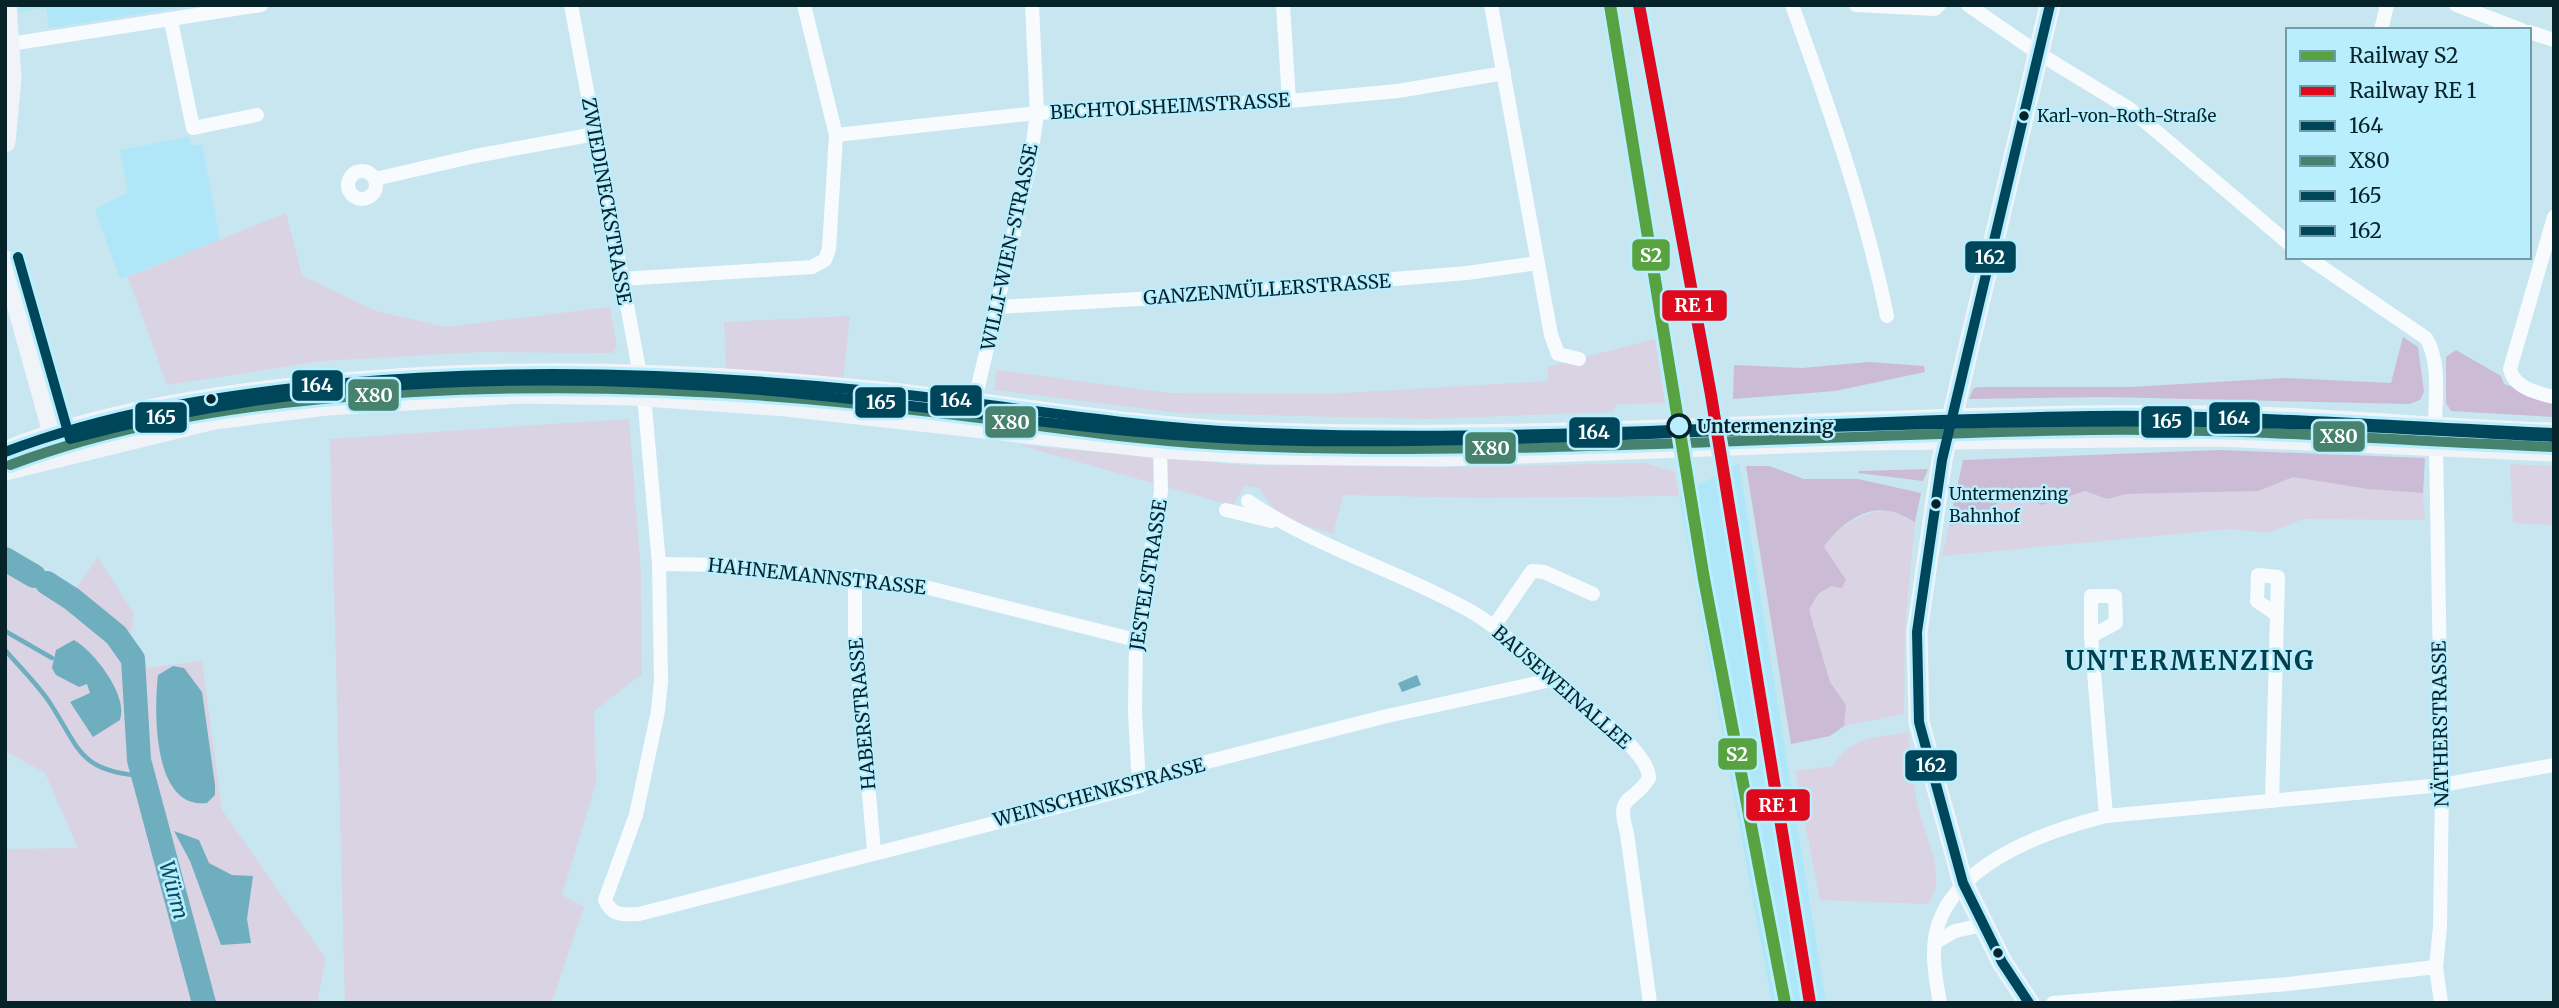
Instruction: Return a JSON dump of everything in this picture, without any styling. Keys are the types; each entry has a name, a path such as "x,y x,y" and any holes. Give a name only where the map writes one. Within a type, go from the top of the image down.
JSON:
{"main road":[{"path":"5,142 10,109 10,44 6,5"},
{"path":"2029,1003 2002,962 1963,883 1919,722 1917,632 1942,460 2050,5"},
{"path":"5,261 60,456"},
{"path":"5,452 54,433 197,401 369,379 475,374 639,374 865,390 1117,422 1239,432 1443,436 1813,422 2220,416 2435,436 2554,451"},
{"path":"5,470 190,424 308,407 520,393 643,396 827,410 1160,448 1266,454 1442,456 1866,440 2554,433"}],"street":[{"path":"10,44 261,5"},
{"name":"ZWIEDINECKSTRASSE","path":"571,5 643,396 659,564 661,681 658,711 636,815 605,900 609,909"},
{"path":"622,279 812,267 825,260 829,248 835,135 804,5"},
{"name":"WILLI-WIEN-STRASSE","path":"974,404 1030,164 1037,113 1032,5"},
{"path":"1283,5 1289,101"},
{"path":"1491,5 1551,335 1558,354 1579,359"},
{"path":"1792,5 1846,158 1876,266 1886,316"},
{"path":"1856,5 1935,9 1939,5"},
{"path":"1968,5 2038,53 2130,108 2286,241"},
{"path":"2381,28 2387,5"},
{"path":"2456,5 2517,28"},
{"path":"171,21 193,128 257,115"},
{"path":"2531,33 2554,40"},
{"name":"BECHTOLSHEIMSTRASSE","path":"835,135 1037,113 1289,101 1398,91 1504,73"},
{"path":"375,179 475,156 596,134"},
{"path":"2554,216 2511,363 2512,376 2526,388 2554,397"},
{"name":"NÄTHERSTRASSE","path":"2315,260 2426,338 2432,348 2442,785 2440,927 2436,967 2441,1003"},
{"name":"GANZENMÜLLERSTRASSE","path":"997,307 1230,293 1467,273 1537,263"},
{"name":"JESTELSTRASSE","path":"1139,786 1135,712 1136,640 1161,491 1160,448"},
{"name":"BAUSEWEINALLEE","path":"1248,501 1283,524"},
{"name":"BAUSEWEINALLEE","path":"1226,510 1283,524 1380,566 1465,608 1494,626 1534,660 1551,680 1560,684 1607,724 1646,763 1649,771 1646,784 1625,799 1621,812 1627,833 1650,1003"},
{"name":"HAHNEMANNSTRASSE","path":"659,564 732,565 855,576 925,587 1136,640"},
{"path":"1494,626 1532,571 1544,572 1593,594"},
{"name":"HABERSTRASSE","path":"855,576 855,634 874,851"},
{"path":"2272,801 2276,614"},
{"path":"2091,636 2106,816"},
{"name":"WEINSCHENKSTRASSE","path":"609,909 621,915 639,914 874,851 1139,786 1171,771 1387,716 1551,680"},
{"path":"1940,1003 1934,967 1940,918 1963,883 2008,853 2056,829 2106,816 2442,785 2554,765"},
{"path":"1936,942 1955,931 1983,925"},
{"path":"2053,1003 2288,984 2436,967"}],"shaded area":[{"path":"17,5 197,5 49,28 46,8 19,12"},
{"path":"189,137 191,146 202,144 220,240 120,279 95,209 128,192 120,150"},
{"path":"286,213 302,276 376,311 446,327 610,307 617,347 612,353 481,352 321,361 167,385 128,277"},
{"path":"850,316 843,379 726,371 724,322"},
{"path":"2403,337 2418,347 2424,392 2420,400 2409,404 2105,397 1969,399 1973,389 1978,387 2129,387 2285,378 2391,383"},
{"path":"1655,339 1665,403 1617,404 1612,412 1429,419 1180,413 994,390 997,370 1168,393 1328,394 1548,381 1548,367"},
{"path":"2456,350 2501,376 2504,384 2554,401 2554,417 2451,411 2446,403 2446,357"},
{"path":"1869,362 1924,366 1925,372 1835,391 1733,399 1734,365 1802,368"},
{"path":"841,398 992,418 991,425 822,402"},
{"path":"629,419 641,573 642,674 594,711 596,783 562,895 584,907 551,1003 345,1003 330,439"},
{"path":"1019,445 1242,465 1448,467 1645,463 1675,472 1679,496 1481,498 1343,495 1333,534 1280,517 1259,488 1244,486 1233,506"},
{"path":"2220,450 2425,458 2423,493 2368,489 2293,477 2258,491 2126,494 2107,499 2085,491 2042,505 2014,492 1991,507 1983,521 1949,526 1963,460"},
{"path":"1739,463 1826,1003 1772,1003 1679,496"},
{"path":"2510,464 2554,466 2554,525 2513,523"},
{"path":"1746,466 1769,466 1804,479 1858,479 1921,493 1915,522 1892,512 1870,512 1843,526 1824,547 1846,580 1842,588 1831,586 1818,594 1809,610 1830,682 1846,705 1844,726 1830,736 1791,744"},
{"path":"1928,469 1923,481 1858,473 1859,471"},
{"path":"2293,477 2368,489 2423,493 2425,520 2303,519 2268,533 2230,529 1942,556 1949,526 1983,521 1991,507 2014,492 2042,505 2086,491 2107,499 2126,494 2258,491"},
{"path":"1888,510 1915,522 1905,625 1904,714 1844,726 1846,705 1830,682 1809,610 1818,594 1831,586 1834,565 1824,547 1830,539 1851,521"},
{"path":"5,555 72,594 98,557 134,614 129,642 148,668 202,661 222,810 326,959 317,1003 5,1003 5,849 78,848 45,773 5,751"},
{"path":"74,640 100,664 115,687 119,699 120,720 93,737 70,702 90,693 87,684 79,687 56,675 52,668 56,650"},
{"path":"173,666 184,668 202,692 215,785 215,795 207,803 189,801 176,791 166,775 160,755 156,711 158,675"},
{"path":"1417,675 1421,685 1402,692 1398,683"},
{"path":"1908,732 1920,815 1936,871 1936,882 1928,904 1820,900 1795,771 1833,766 1857,743"},
{"path":"174,831 199,840 209,863 232,875 253,876 247,919 251,943 221,945 190,861"}],"waterway":[{"name":"Würm","path":"5,559 34,576"},
{"name":"Würm","path":"47,583 72,599 116,635 133,659 139,760 204,1003"},
{"path":"5,631 52,658"},
{"name":"Würm","path":"5,650 43,694 83,754 105,769 143,776"}],"rail line":[{"name":"S2","path":"1610,5 1704,579 1785,1003"}],"transit line":[{"path":"1639,5 1711,395 1810,1003"},
{"name":"162","path":"2029,1003 2002,962 1963,883 1919,722 1917,632 1942,460 2050,5"},
{"name":"165","path":"18,257 70,439 250,401 342,390 526,380 711,386 861,400 1148,433 1264,440 1490,440 1865,426 2108,422 2291,424 2554,437"},
{"name":"164","path":"5,452 85,426 207,400 332,384 467,375 534,374 669,376 804,385 1149,425 1242,432 1454,436 1985,418 2149,416 2554,433"},
{"name":"X80","path":"10,465 125,430 243,408 397,393 545,388 692,391 839,402 1078,431 1244,446 1456,449 1986,432 2150,430 2553,447"}],"place":[{"name":"Karl-von-Roth-Straße","path":"2024,116"},
{"name":"Untermenzing","path":"1679,426"},
{"name":"Untermenzing Bahnhof","path":"1936,504"}],"district":[{"name":"UNTERMENZING","path":"2190,660"}]}
